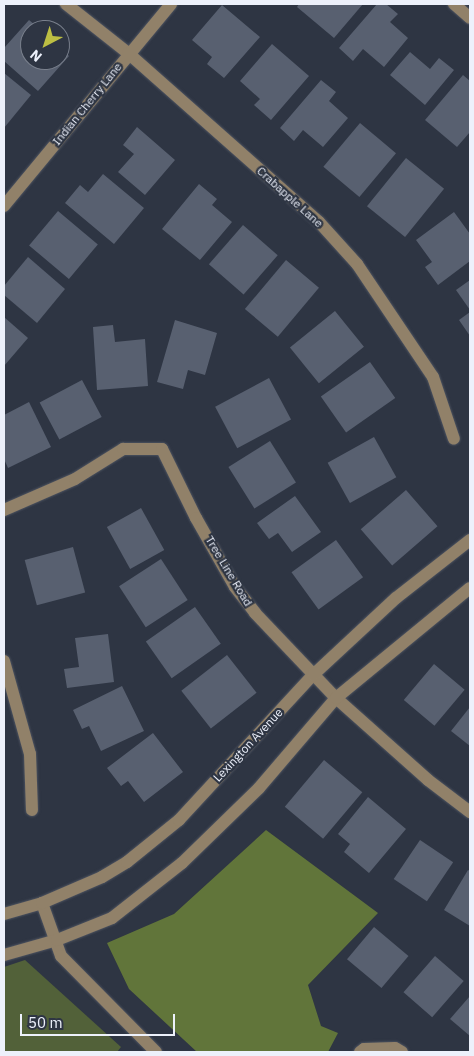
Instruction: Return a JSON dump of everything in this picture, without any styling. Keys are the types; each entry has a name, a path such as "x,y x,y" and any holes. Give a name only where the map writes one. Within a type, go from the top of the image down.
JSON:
{"street":[{"name":"Crabapple Lane","path":"66,4 128,54 319,222 357,264 434,377 454,438"},
{"name":"Indian Cherry Lane","path":"4,206 171,4"},
{"path":"454,4 470,18"},
{"name":"Tree Line Road","path":"4,510 75,479 123,449 162,449 235,587 278,640 336,698 428,780 470,812"},
{"name":"Lexington Avenue","path":"4,914 42,903 102,877 179,820 313,675 396,598 470,540"},
{"path":"4,955 57,940 112,918 182,863 259,788 336,698 470,588"},
{"path":"4,661 30,754 32,810"},
{"path":"42,903 57,940 61,956 150,1050"},
{"path":"360,1052 364,1049 395,1048 402,1052"}],"green space":[{"path":"266,830 378,913 308,985 321,1026 338,1033 328,1052 197,1052 129,989 107,943 174,914"},
{"path":"25,960 121,1047 117,1052 4,1052 4,967"}],"building":[{"path":"299,4 363,4 334,38 297,7"},
{"path":"377,4 386,4 398,14 390,22 408,38 384,67 363,49 353,61 339,48"},
{"path":"222,5 260,37 224,78 207,64 212,57 192,40"},
{"path":"20,30 20,70 57,70 38,91 4,61 4,48"},
{"path":"272,44 309,76 271,120 254,105 260,99 240,81"},
{"path":"410,52 430,69 439,58 454,70 425,105 390,75"},
{"path":"4,73 31,95 4,128"},
{"path":"463,75 470,81 470,132 457,147 425,120"},
{"path":"321,80 336,92 329,101 348,118 323,147 303,130 294,141 280,128"},
{"path":"360,123 396,153 359,197 323,167"},
{"path":"137,127 175,160 145,195 118,172 134,154 123,145"},
{"path":"406,158 444,189 405,237 367,206"},
{"path":"103,174 144,208 114,244 65,203 80,185 88,192"},
{"path":"199,184 217,199 212,205 232,222 200,260 162,229"},
{"path":"58,211 98,244 69,279 29,245"},
{"path":"454,212 470,234 470,261 438,285 425,267 432,262 416,240"},
{"path":"243,225 278,255 244,294 209,264"},
{"path":"28,257 65,289 37,323 4,295 4,286"},
{"path":"286,260 319,288 278,337 245,309"},
{"path":"470,280 470,310 456,290"},
{"path":"335,311 364,347 319,383 290,348"},
{"path":"470,312 470,336 459,320"},
{"path":"4,317 28,338 4,366"},
{"path":"175,320 217,333 205,375 188,370 183,389 157,382"},
{"path":"113,325 115,342 145,339 148,386 97,390 93,327"},
{"path":"370,362 395,398 346,432 321,396"},
{"path":"269,378 291,419 237,448 215,407"},
{"path":"82,380 102,417 59,440 40,403"},
{"path":"29,402 51,447 8,468 4,459 4,415"},
{"path":"374,437 396,477 350,503 328,463"},
{"path":"270,441 296,483 254,509 228,467"},
{"path":"406,490 437,526 392,566 361,529"},
{"path":"295,496 321,532 292,552 278,533 269,539 257,523"},
{"path":"141,508 164,550 130,569 107,527"},
{"path":"336,540 363,577 319,610 292,572"},
{"path":"73,547 85,592 37,605 25,560"},
{"path":"161,559 188,600 146,627 119,586"},
{"path":"195,607 221,644 172,678 146,641"},
{"path":"108,634 114,682 67,688 64,669 79,667 75,638"},
{"path":"227,655 257,693 211,729 181,691"},
{"path":"434,664 465,690 434,726 404,700"},
{"path":"122,686 144,731 101,751 89,726 82,729 73,710"},
{"path":"470,707 470,746 451,731"},
{"path":"153,733 183,772 144,802 128,781 121,786 107,768"},
{"path":"324,760 362,792 323,839 285,807"},
{"path":"368,797 406,829 369,873 344,852 350,844 338,834"},
{"path":"420,840 453,862 427,901 394,879"},
{"path":"468,870 470,871 470,926 444,910"},
{"path":"374,927 408,956 381,988 347,959"},
{"path":"435,956 464,981 432,1017 404,992"},
{"path":"470,996 470,1036 450,1019"}]}
